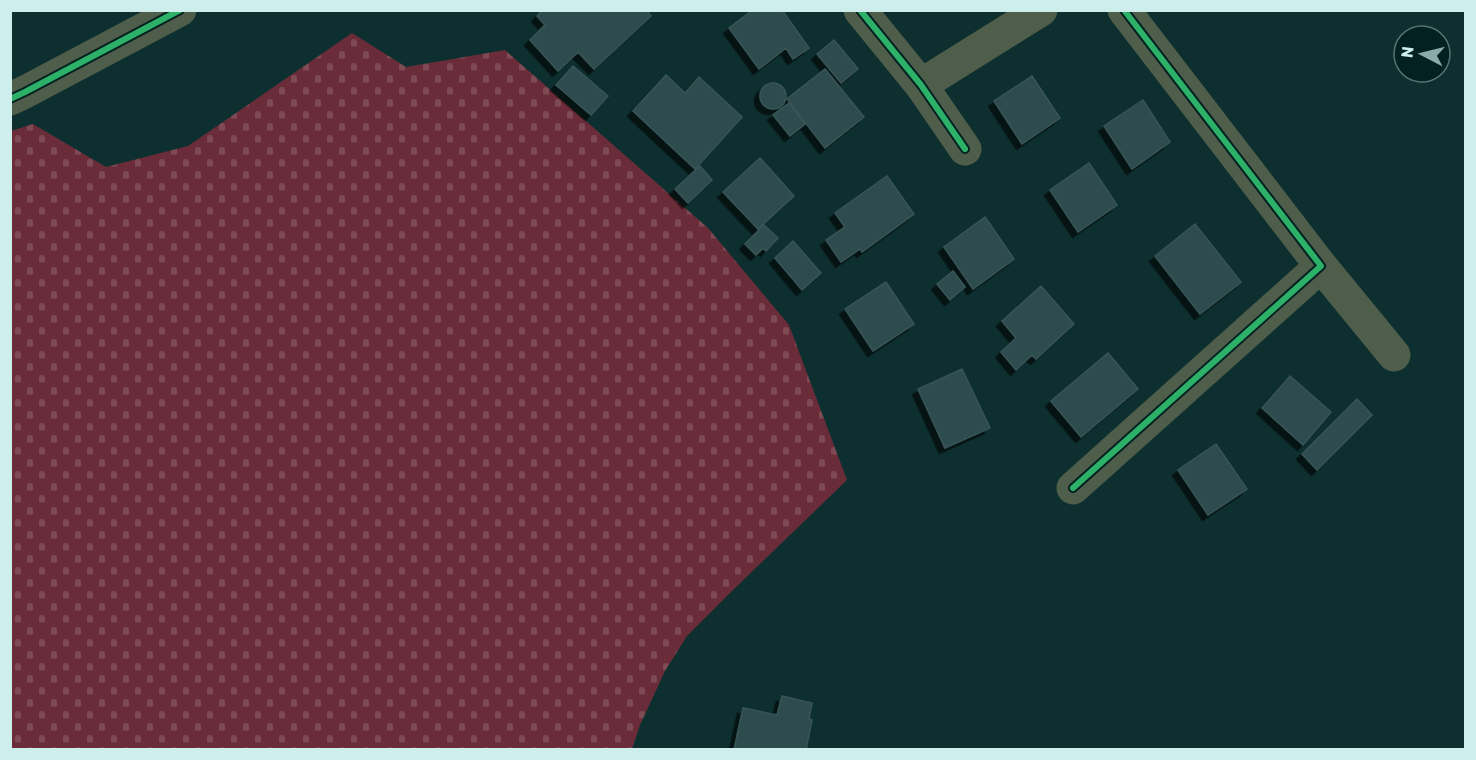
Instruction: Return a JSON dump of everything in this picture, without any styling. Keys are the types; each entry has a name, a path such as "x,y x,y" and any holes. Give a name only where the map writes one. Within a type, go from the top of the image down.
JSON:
{"street":[{"path":"10,99 180,10"},
{"path":"860,10 921,85 965,149"},
{"path":"921,85 1041,10"},
{"path":"1124,10 1322,266 1394,355"},
{"path":"1073,488 1322,266"}],"green space":[{"path":"352,33 406,67 505,50 708,228 789,325 847,480 687,636 665,671 640,725 632,749 11,749 11,131 33,124 106,167 188,146"}],"building":[{"path":"543,10 646,10 651,16 594,69 578,52 558,71 530,40 545,25 537,16"},
{"path":"753,10 782,10 809,48 793,59 786,48 759,69 729,28"},
{"path":"834,40 858,69 841,83 817,54"},
{"path":"573,66 608,96 591,115 556,85"},
{"path":"825,69 864,117 825,148 787,99"},
{"path":"666,75 685,93 699,77 742,117 695,169 633,111"},
{"path":"1032,76 1060,118 1022,144 994,101"},
{"path":"773,83 782,87 786,96 782,105 773,109 764,105 760,96 764,87"},
{"path":"1143,100 1170,142 1132,169 1104,126"},
{"path":"789,103 805,124 790,136 773,115"},
{"path":"760,158 794,196 758,229 723,192"},
{"path":"1089,163 1117,205 1078,232 1050,190"},
{"path":"700,166 712,180 688,203 675,189"},
{"path":"887,176 914,214 862,252 860,249 841,262 826,240 845,227 835,213"},
{"path":"985,217 1014,259 973,289 944,247"},
{"path":"1195,224 1241,282 1200,314 1155,256"},
{"path":"764,225 778,238 766,251 763,248 756,255 745,244"},
{"path":"793,241 821,273 802,290 775,258"},
{"path":"953,271 965,287 950,300 937,284"},
{"path":"886,282 914,324 873,351 845,309"},
{"path":"1041,286 1074,324 1036,359 1032,355 1016,370 1001,352 1016,338 1002,321"},
{"path":"1108,353 1138,389 1081,437 1051,401"},
{"path":"962,369 990,428 945,448 918,389"},
{"path":"1290,376 1331,412 1303,445 1262,408"},
{"path":"1357,399 1372,415 1317,470 1302,454"},
{"path":"1216,444 1247,489 1208,515 1178,470"},
{"path":"782,696 812,703 809,719 812,720 806,750 734,750 743,708 777,715"}],"cycle path":[{"path":"10,99 180,10"},
{"path":"860,10 921,85 965,149"},
{"path":"1073,488 1321,266 1124,10"}]}
